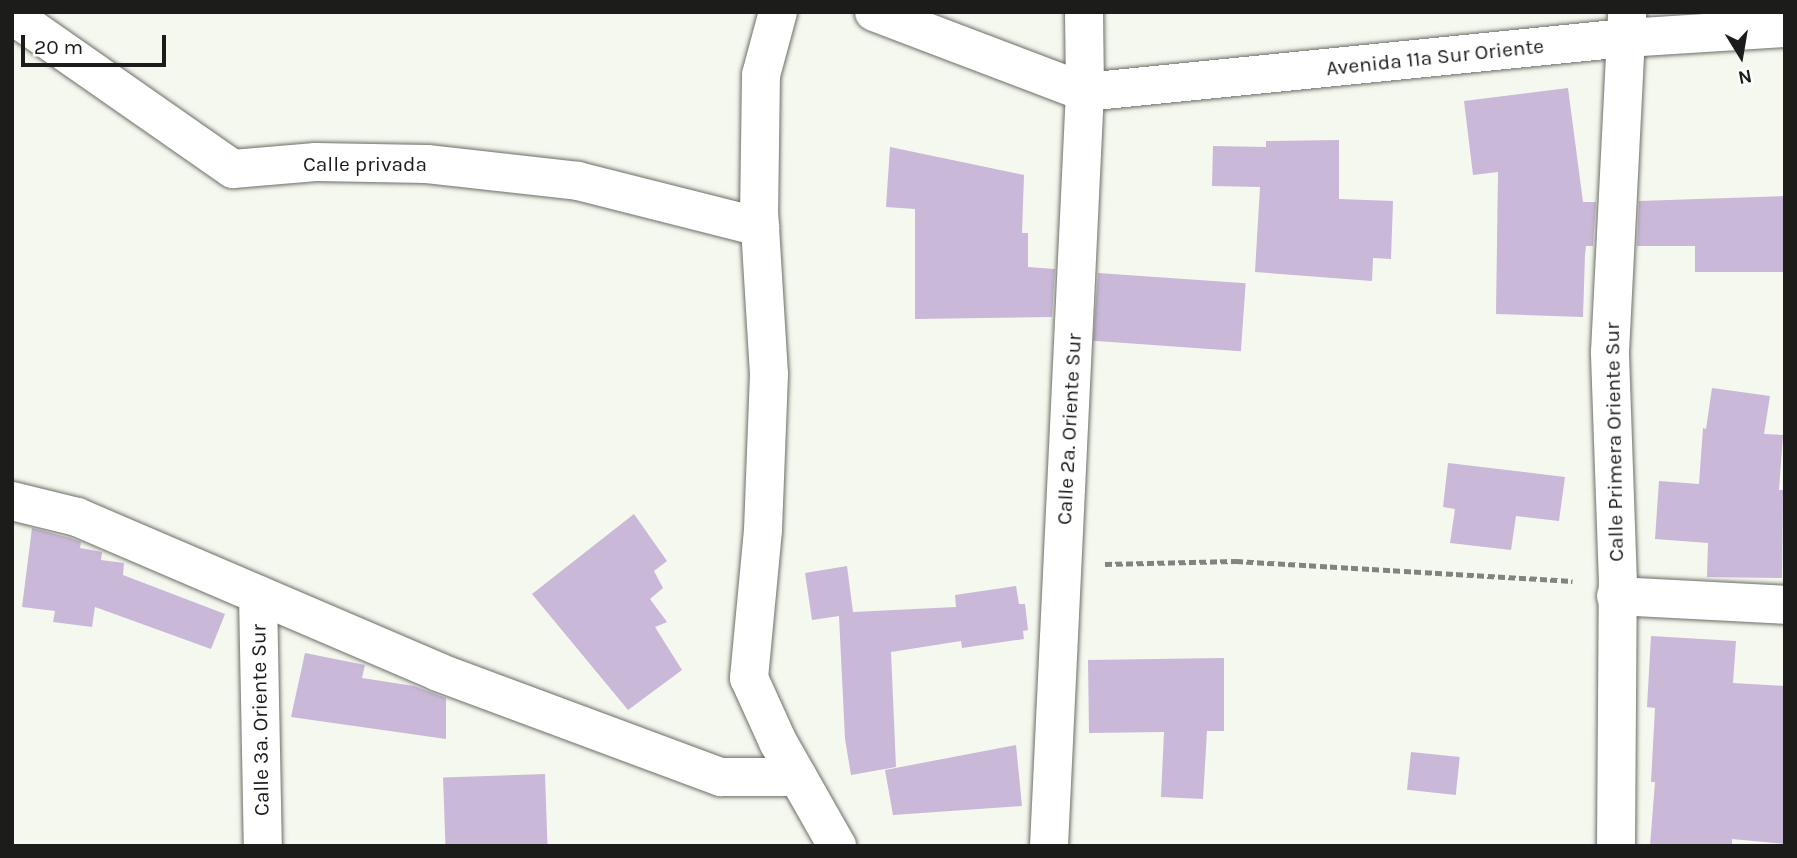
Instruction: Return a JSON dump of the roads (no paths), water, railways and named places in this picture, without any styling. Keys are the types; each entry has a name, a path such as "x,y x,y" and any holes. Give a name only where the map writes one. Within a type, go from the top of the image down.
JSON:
{"street":[{"path":"778,12 761,75 760,228 769,374 763,530 749,678 778,742 837,846"},
{"path":"874,12 1085,92"},
{"name":"Calle 2a. Oriente Sur","path":"1049,846 1085,92 1084,12"},
{"name":"Calle privada","path":"12,15 233,169 316,162 441,165 578,181 760,228"},
{"name":"Avenida 11a Sur Oriente","path":"1085,92 1626,25 1785,28"},
{"name":"Calle Primera Oriente Sur","path":"1616,846 1619,694 1610,352 1626,25"},
{"path":"12,501 77,517 438,672 721,777 798,777"},
{"path":"1617,590 1785,605"},
{"name":"Calle 3a. Oriente Sur","path":"258,595 262,846"}]}
